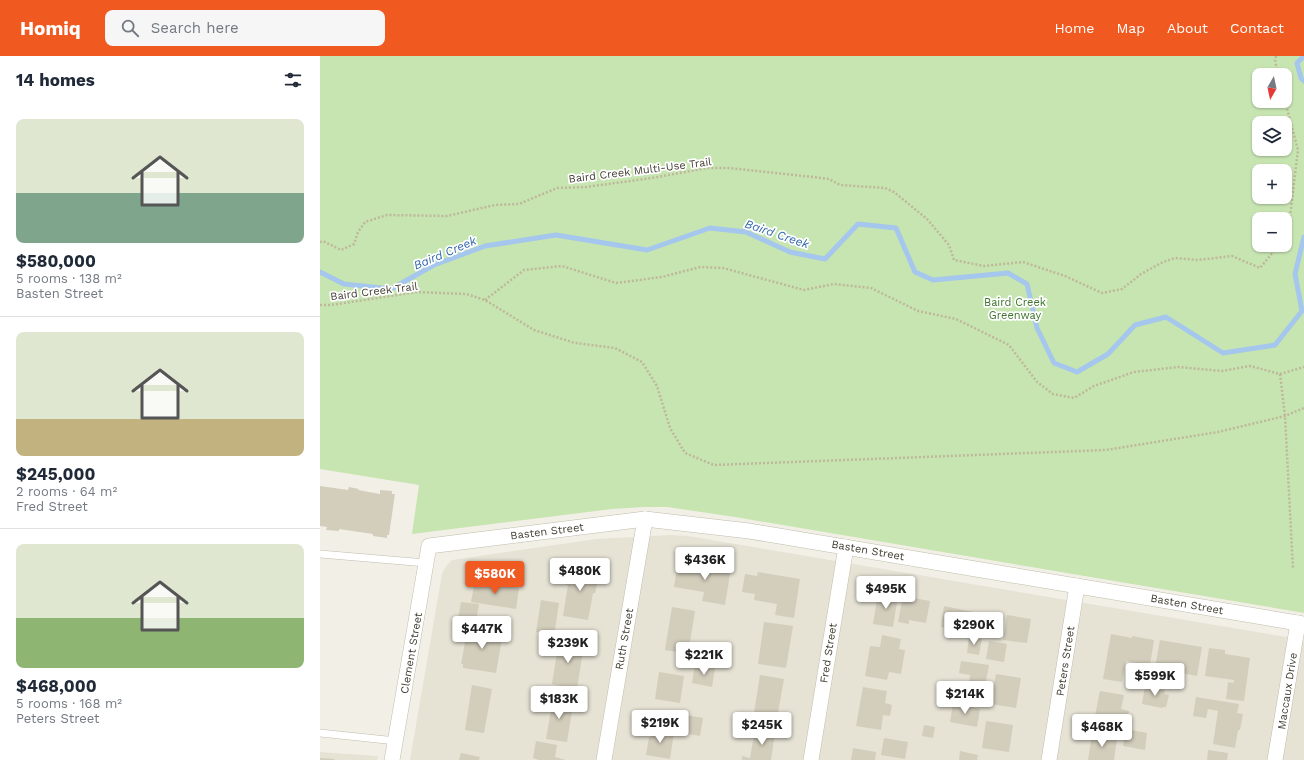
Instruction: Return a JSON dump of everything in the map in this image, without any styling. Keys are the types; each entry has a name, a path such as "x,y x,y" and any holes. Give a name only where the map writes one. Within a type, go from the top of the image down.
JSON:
{"street":[{"name":"Basten Street","path":"429,546 645,519 749,531 1301,623"},
{"name":"Ruth Street","path":"604,760 645,519"},
{"name":"Clement Street","path":"392,760 429,546"},
{"name":"Fred Street","path":"811,760 846,547"},
{"name":"Peters Street","path":"1049,760 1077,586"},
{"name":"Maccaux Drive","path":"1275,760 1301,623"}],"lane":[{"path":"320,554 426,563"},
{"path":"320,733 396,741"}],"path":[{"path":"1276,56 1277,68"},
{"path":"1287,108 1298,150 1290,212"},
{"name":"Baird Creek Multi-Use Trail","path":"320,242 323,241 341,250 354,244 358,232 365,222 387,215 447,216 495,205 519,204 558,188 586,187 707,168 729,168 829,179 840,185 885,188 894,192 927,219 949,245 954,260 984,266 1023,262 1065,276 1102,293 1122,289 1141,274 1163,262 1175,258 1198,260 1232,256 1260,268 1273,252"},
{"path":"485,300 524,270 562,266 616,283 662,277 700,267 723,268 804,290 834,284 871,288 918,311 956,319 1009,345 1037,382 1053,394 1074,398 1094,386 1134,372 1178,367 1222,371 1250,366 1280,374 1304,367"},
{"name":"Baird Creek Trail","path":"320,305 331,305 416,292 466,294 485,300 534,330 575,343 615,348 642,362 657,386 670,428 685,453 714,465 1106,450 1218,432 1285,416"},
{"path":"1280,374 1285,416 1293,569"},
{"path":"1285,416 1304,408"}],"shaded area":[{"path":"670,535 688,536 1304,640 1304,760 410,760 442,574 446,566 452,560 596,539"},
{"path":"320,752 378,756 377,760 320,760"}],"green space":[{"name":"Baird Creek Greenway","path":"320,56 1304,56 1304,613 735,517 667,507 612,509 412,534 419,485 320,469"}],"building":[{"path":"320,486 348,490 349,487 380,494 380,490 392,491 392,494 395,494 389,535 387,535 387,538 373,536 373,534 339,529 339,531 326,530 327,527 320,526"},
{"path":"678,562 695,565 696,562 731,568 725,605 702,601 704,592 674,587"},
{"path":"572,565 596,569 594,579 598,580 595,593 593,593 588,620 563,616 568,585 566,585 567,576 569,576"},
{"path":"758,572 800,579 794,618 775,615 777,604 754,600 755,594 742,592 745,574 757,576"},
{"path":"475,581 519,588 516,609 471,602"},
{"path":"878,593 898,596 893,627 873,624"},
{"path":"903,596 930,601 926,623 909,620 909,624 898,622"},
{"path":"541,600 559,603 554,636 536,632"},
{"path":"461,602 479,604 476,622 458,619"},
{"path":"944,606 973,612 969,632 941,627"},
{"path":"672,607 695,611 688,654 665,650"},
{"path":"1007,615 1031,619 1027,643 1003,640"},
{"path":"764,622 793,626 786,668 758,664"},
{"path":"470,628 503,633 496,673 463,668 463,664 461,664 467,632 469,632"},
{"path":"1111,634 1154,640 1150,665 1126,661 1122,682 1103,679"},
{"path":"882,635 901,639 899,649 905,650 901,674 889,672 887,680 865,676 870,646 880,647"},
{"path":"969,637 982,639 979,655 967,653"},
{"path":"559,640 584,644 577,689 552,684"},
{"path":"1160,640 1202,647 1197,676 1155,668"},
{"path":"989,641 1007,644 1004,662 986,659"},
{"path":"1209,648 1225,650 1225,654 1250,658 1244,701 1226,699 1228,682 1233,683 1234,680 1205,676"},
{"path":"961,661 989,665 985,686 969,684 970,675 959,673"},
{"path":"695,665 715,668 712,687 692,683"},
{"path":"659,672 684,676 680,703 655,699"},
{"path":"996,674 1021,678 1016,708 991,704"},
{"path":"760,675 784,679 776,724 753,719"},
{"path":"472,685 492,689 484,733 465,730"},
{"path":"1145,686 1165,690 1164,694 1169,695 1166,707 1162,708 1142,704"},
{"path":"863,687 887,691 885,703 892,705 890,716 883,715 881,730 856,726"},
{"path":"1100,691 1124,695 1121,709 1129,711 1127,723 1095,716"},
{"path":"1196,697 1239,704 1237,713 1243,714 1240,730 1238,730 1235,748 1213,744 1218,711 1208,709 1206,718 1193,716"},
{"path":"549,698 569,701 567,710 572,711 567,742 546,739 551,710 547,709"},
{"path":"953,703 980,709 977,727 950,722"},
{"path":"679,714 703,718 700,736 676,732"},
{"path":"986,721 1013,725 1009,752 982,748"},
{"path":"924,725 935,727 933,738 922,736"},
{"path":"652,728 674,732 670,759 646,755"},
{"path":"755,729 775,732 771,760 742,760 742,756 750,758"},
{"path":"1126,729 1147,733 1145,750 1123,746"},
{"path":"1092,735 1117,739 1114,760 1088,760"},
{"path":"884,738 908,742 905,759 881,755"},
{"path":"536,741 557,745 555,757 566,760 539,760 533,758"},
{"path":"853,748 876,752 875,760 851,760"},
{"path":"1208,750 1228,753 1227,760 1207,760"},
{"path":"960,751 978,755 977,760 959,760"},
{"path":"461,753 480,757 479,760 459,760"},
{"path":"320,758 335,759 320,760"}],"waterway":[{"name":"Baird Creek","path":"1304,56 1297,63 1301,78 1304,81"},
{"name":"Baird Creek","path":"320,272 344,284 391,289 434,265 485,246 556,235 647,250 710,228 746,232 790,252 825,259 858,224 896,228 915,272 933,280 1008,273 1027,284 1037,328 1054,363 1077,372 1108,354 1135,325 1166,317 1223,353 1275,345 1302,311 1295,274 1304,237"}]}
